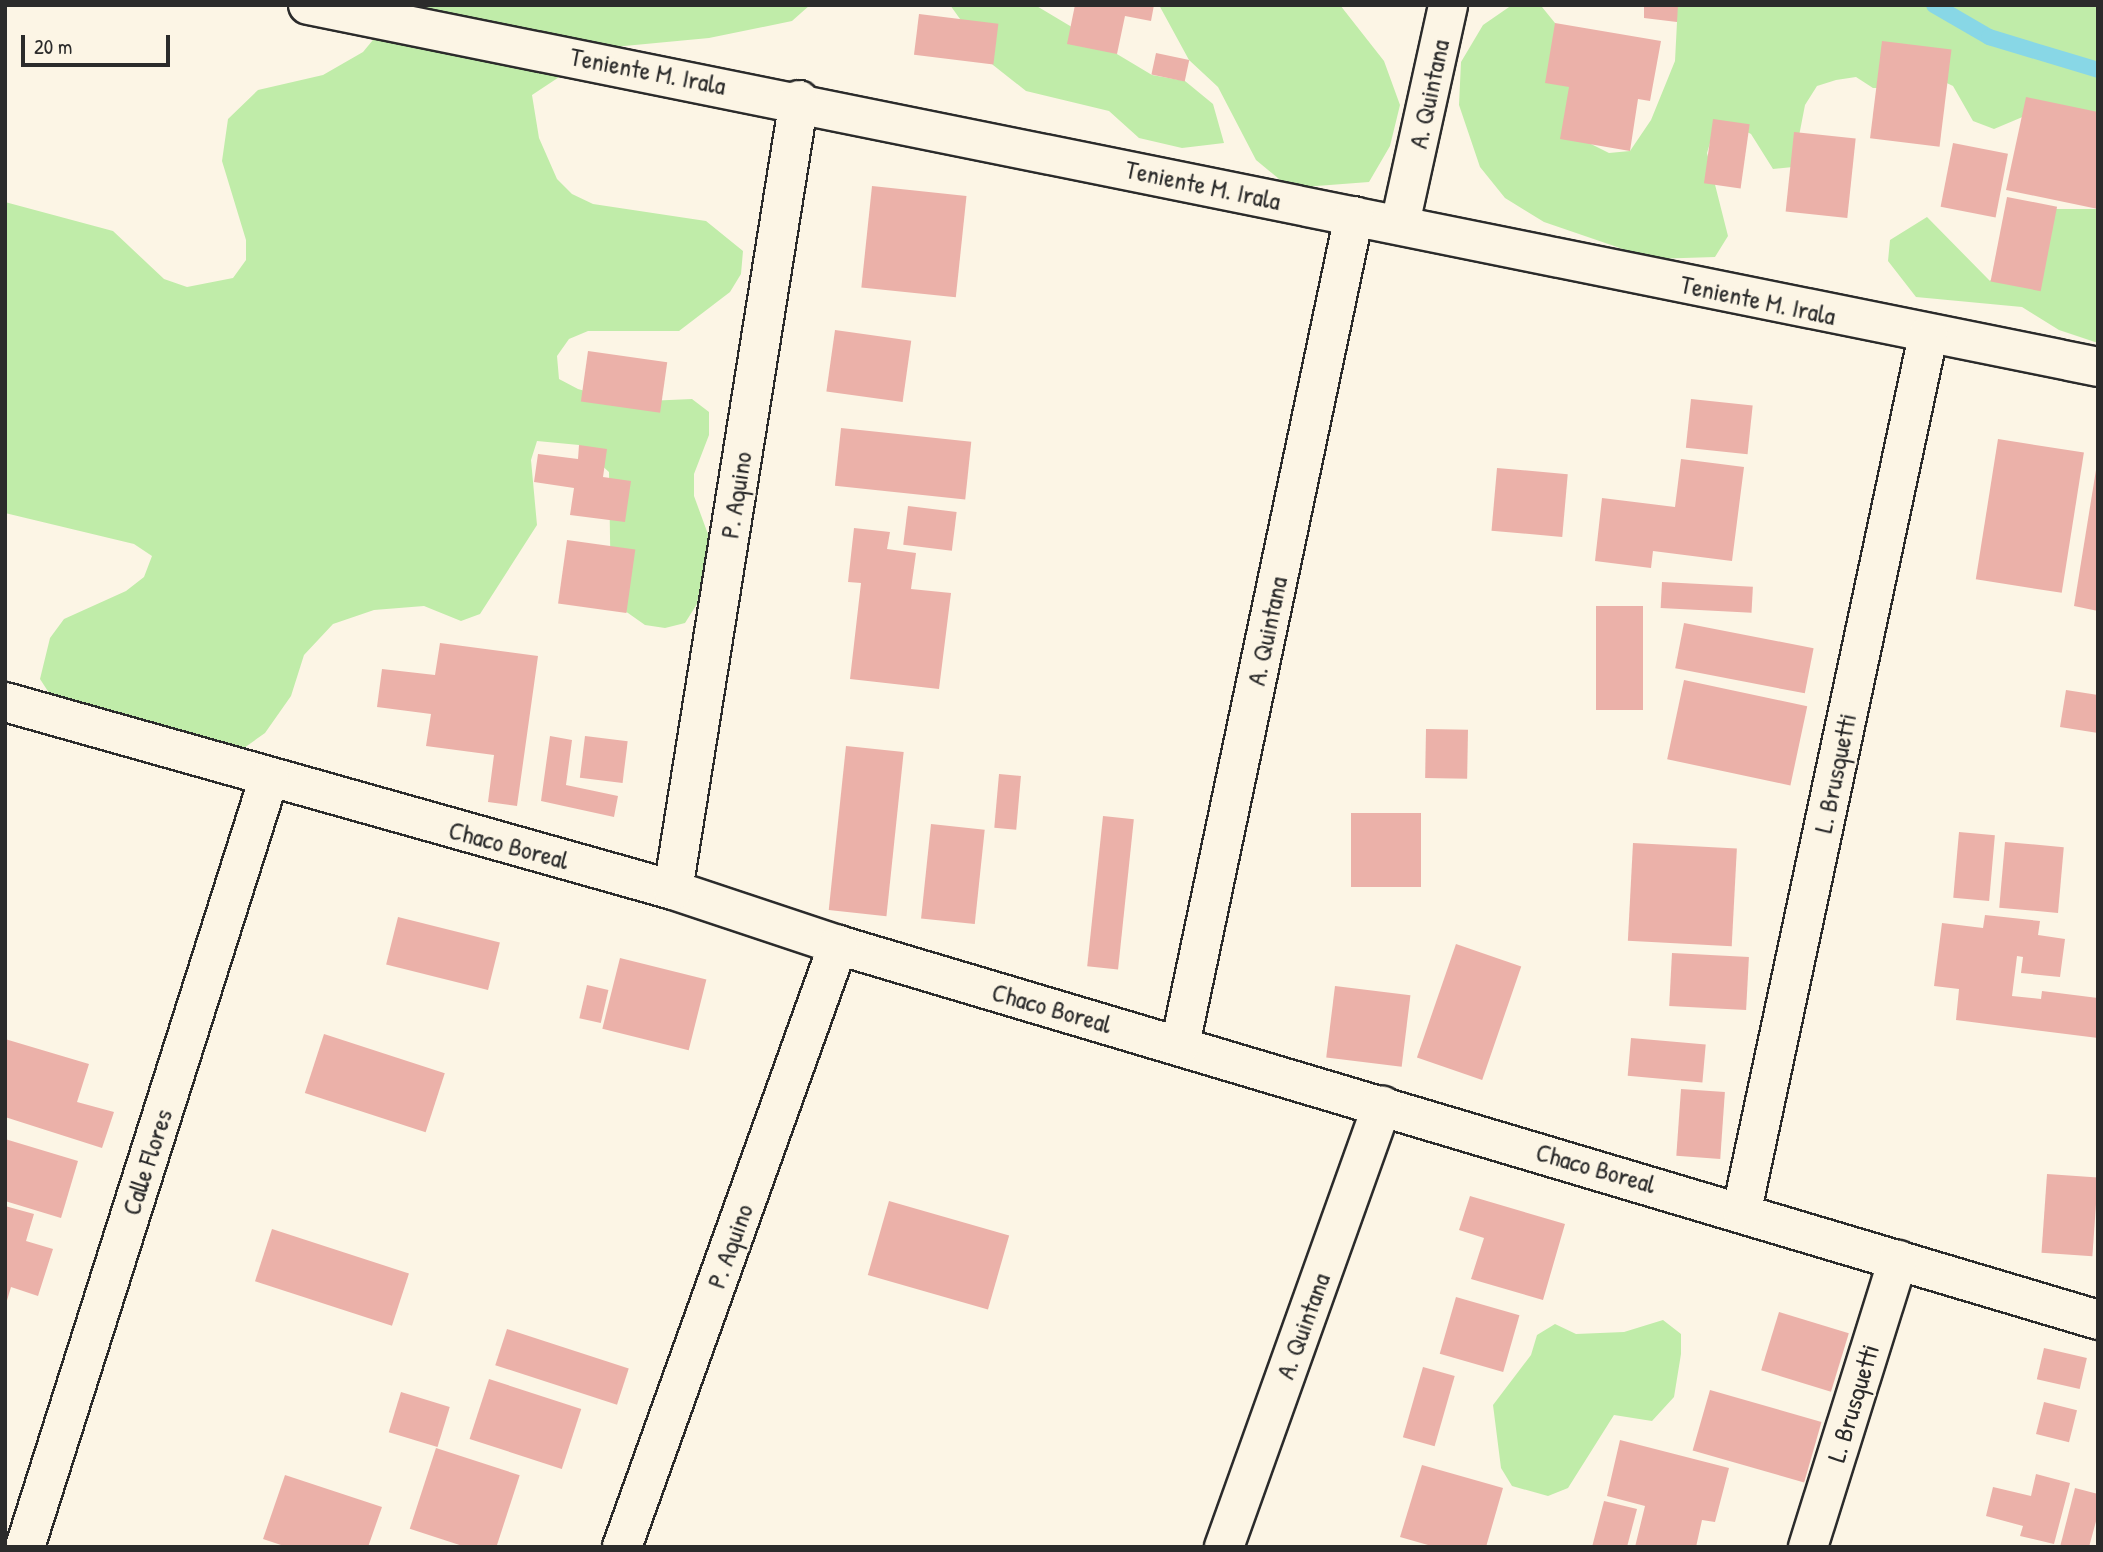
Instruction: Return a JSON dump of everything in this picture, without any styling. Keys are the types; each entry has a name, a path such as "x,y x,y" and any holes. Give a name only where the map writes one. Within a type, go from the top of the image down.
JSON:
{"street":[{"name":"Teniente M. Irala","path":"308,5 799,100 1928,336 2098,367"},
{"name":"A. Quintana","path":"1400,224 1448,5"},
{"name":"P. Aquino","path":"673,890 799,100"},
{"name":"A. Quintana","path":"1180,1045 1354,216"},
{"name":"L. Brusquetti","path":"1742,1210 1928,336"},
{"name":"Chaco Boreal","path":"5,702 673,890 838,945 1742,1210 2098,1320"},
{"name":"Calle Flores","path":"24,1547 269,778"},
{"name":"P. Aquino","path":"622,1547 838,945"},
{"name":"A. Quintana","path":"1224,1547 1382,1105"},
{"name":"L. Brusquetti","path":"1808,1547 1898,1260"}],"green space":[{"path":"402,5 810,5 792,21 709,38 603,48 532,95 539,138 557,179 572,194 593,204 706,221 743,251 741,274 730,292 679,331 588,331 569,339 557,356 559,379 578,389 624,402 692,399 709,412 709,435 694,474 694,496 709,537 697,604 685,623 665,628 645,625 611,601 609,472 579,445 537,441 531,460 537,525 480,614 461,621 424,606 374,610 333,624 304,655 291,696 265,733 227,760 183,768 97,745 64,716 40,679 50,638 64,619 126,591 144,577 152,556 134,544 5,513 5,202 113,231 164,279 187,287 233,278 246,260 246,240 222,161 228,119 258,90 323,75 363,52"},
{"path":"950,5 1035,5 1152,75 1185,81 1213,104 1224,143 1182,148 1139,138 1109,111 1026,91 993,65"},
{"path":"1159,5 1340,5 1384,61 1400,105 1390,146 1369,182 1290,188 1256,160 1218,87 1189,60"},
{"path":"1512,5 1542,7 1555,23 1589,143 1609,153 1630,151 1651,120 1675,61 1677,22 1667,5 2098,5 2098,115 2032,113 1994,129 1973,121 1953,86 1932,76 1894,88 1873,88 1856,77 1817,86 1805,105 1793,167 1773,169 1751,134 1733,125 1713,133 1707,153 1728,236 1715,257 1652,259 1544,222 1505,198 1480,167 1459,105 1461,62 1483,25"},
{"path":"2036,209 2098,209 2098,343 2059,330 2022,307 1916,297 1888,261 1890,240 1927,217 1990,281"},
{"path":"1663,1320 1681,1334 1681,1354 1674,1397 1652,1421 1614,1415 1568,1488 1548,1496 1512,1486 1501,1468 1493,1405 1531,1355 1537,1335 1555,1324 1576,1334 1624,1332"}],"building":[{"path":"1075,5 1154,5 1151,21 1125,16 1117,54 1067,44"},
{"path":"1644,5 1678,5 1677,22 1644,18"},
{"path":"919,14 998,24 993,64 914,55"},
{"path":"1555,23 1661,41 1650,101 1638,99 1630,151 1560,139 1569,87 1545,83"},
{"path":"1882,41 1951,50 1940,147 1870,138"},
{"path":"1156,53 1189,60 1185,82 1151,75"},
{"path":"2026,97 2098,112 2098,209 2006,190"},
{"path":"1713,119 1750,124 1741,189 1704,183"},
{"path":"1794,132 1856,138 1847,218 1786,212"},
{"path":"1953,143 2008,154 1996,217 1941,207"},
{"path":"872,186 966,196 956,297 861,287"},
{"path":"2007,197 2057,207 2041,291 1991,281"},
{"path":"835,330 911,341 903,402 826,391"},
{"path":"588,351 667,362 660,413 581,402"},
{"path":"1691,399 1753,405 1748,454 1686,448"},
{"path":"841,428 971,442 965,499 835,486"},
{"path":"1998,439 2084,453 2062,593 1976,579"},
{"path":"579,445 607,449 603,477 631,481 625,522 570,515 574,488 534,482 538,454 578,459"},
{"path":"1681,459 1744,467 1732,561 1653,551 1651,568 1595,561 1602,498 1675,507"},
{"path":"1497,468 1568,474 1562,537 1492,531"},
{"path":"2096,470 2098,471 2098,611 2074,606"},
{"path":"908,506 957,512 952,551 903,545"},
{"path":"854,528 890,532 887,549 916,553 911,589 951,593 939,689 850,679 861,583 848,582"},
{"path":"567,540 635,550 626,613 558,603"},
{"path":"1662,582 1753,587 1752,613 1661,608"},
{"path":"1596,606 1643,606 1643,710 1596,710"},
{"path":"1684,623 1814,648 1805,693 1675,668"},
{"path":"440,643 538,656 517,806 488,802 494,755 426,746 431,714 377,707 382,669 435,675"},
{"path":"1684,680 1807,706 1790,785 1667,759"},
{"path":"2066,690 2098,695 2098,733 2060,727"},
{"path":"1426,729 1468,730 1467,779 1425,778"},
{"path":"550,736 572,740 566,785 618,796 614,817 541,801"},
{"path":"585,736 628,741 623,783 580,778"},
{"path":"846,746 904,752 886,916 829,910"},
{"path":"999,774 1021,776 1016,830 994,828"},
{"path":"1351,813 1421,813 1421,887 1351,887"},
{"path":"1103,816 1134,819 1118,969 1087,966"},
{"path":"931,824 985,830 975,924 921,918"},
{"path":"1959,832 1995,835 1989,901 1953,898"},
{"path":"2005,842 2064,847 2058,913 1999,908"},
{"path":"1633,843 1737,848 1732,946 1628,941"},
{"path":"1985,915 2040,921 2038,935 2065,939 2060,977 2021,973 2023,957 2017,956 2012,996 2041,999 2042,991 2098,998 2098,1038 1956,1020 1959,989 1934,986 1942,923 1983,928"},
{"path":"398,917 500,942 488,990 386,965"},
{"path":"1456,944 1521,966 1482,1080 1417,1057"},
{"path":"1672,953 1749,957 1746,1010 1669,1006"},
{"path":"620,958 706,980 689,1050 602,1029"},
{"path":"587,985 608,990 601,1023 579,1018"},
{"path":"1335,986 1410,995 1402,1067 1326,1057"},
{"path":"324,1034 445,1073 426,1132 305,1093"},
{"path":"1631,1038 1706,1045 1702,1082 1628,1076"},
{"path":"5,1039 89,1064 77,1102 114,1112 102,1148 5,1117"},
{"path":"1681,1089 1725,1092 1720,1159 1676,1156"},
{"path":"5,1139 78,1161 61,1218 5,1201"},
{"path":"2047,1174 2098,1178 2092,1256 2041,1253"},
{"path":"1470,1196 1565,1224 1543,1300 1471,1279 1484,1238 1459,1230"},
{"path":"889,1201 1009,1235 988,1309 868,1275"},
{"path":"5,1206 34,1214 26,1241 53,1249 38,1296 11,1287 6,1304"},
{"path":"272,1229 409,1273 392,1326 255,1281"},
{"path":"1456,1297 1519,1315 1503,1372 1440,1354"},
{"path":"1779,1312 1849,1333 1831,1392 1761,1370"},
{"path":"507,1329 629,1369 617,1405 495,1365"},
{"path":"2044,1348 2087,1358 2080,1389 2037,1379"},
{"path":"1423,1367 1455,1376 1435,1446 1403,1437"},
{"path":"489,1379 581,1409 562,1469 470,1439"},
{"path":"1710,1390 1822,1422 1804,1483 1693,1451"},
{"path":"401,1392 450,1407 437,1447 389,1432"},
{"path":"2044,1402 2077,1410 2069,1442 2036,1434"},
{"path":"1620,1440 1729,1468 1715,1522 1702,1520 1696,1547 1635,1547 1645,1506 1607,1496"},
{"path":"436,1448 520,1475 496,1547 466,1547 410,1529"},
{"path":"1422,1465 1503,1488 1486,1547 1435,1547 1400,1537"},
{"path":"2036,1474 2070,1483 2054,1544 2020,1536 2023,1526 1986,1516 1993,1487 2031,1496"},
{"path":"285,1475 382,1507 368,1547 287,1547 263,1539"},
{"path":"2075,1488 2098,1494 2098,1514 2089,1547 2060,1547"},
{"path":"1604,1501 1637,1509 1627,1547 1592,1547"}],"waterway":[{"path":"1934,5 1989,37 2098,70"}]}
